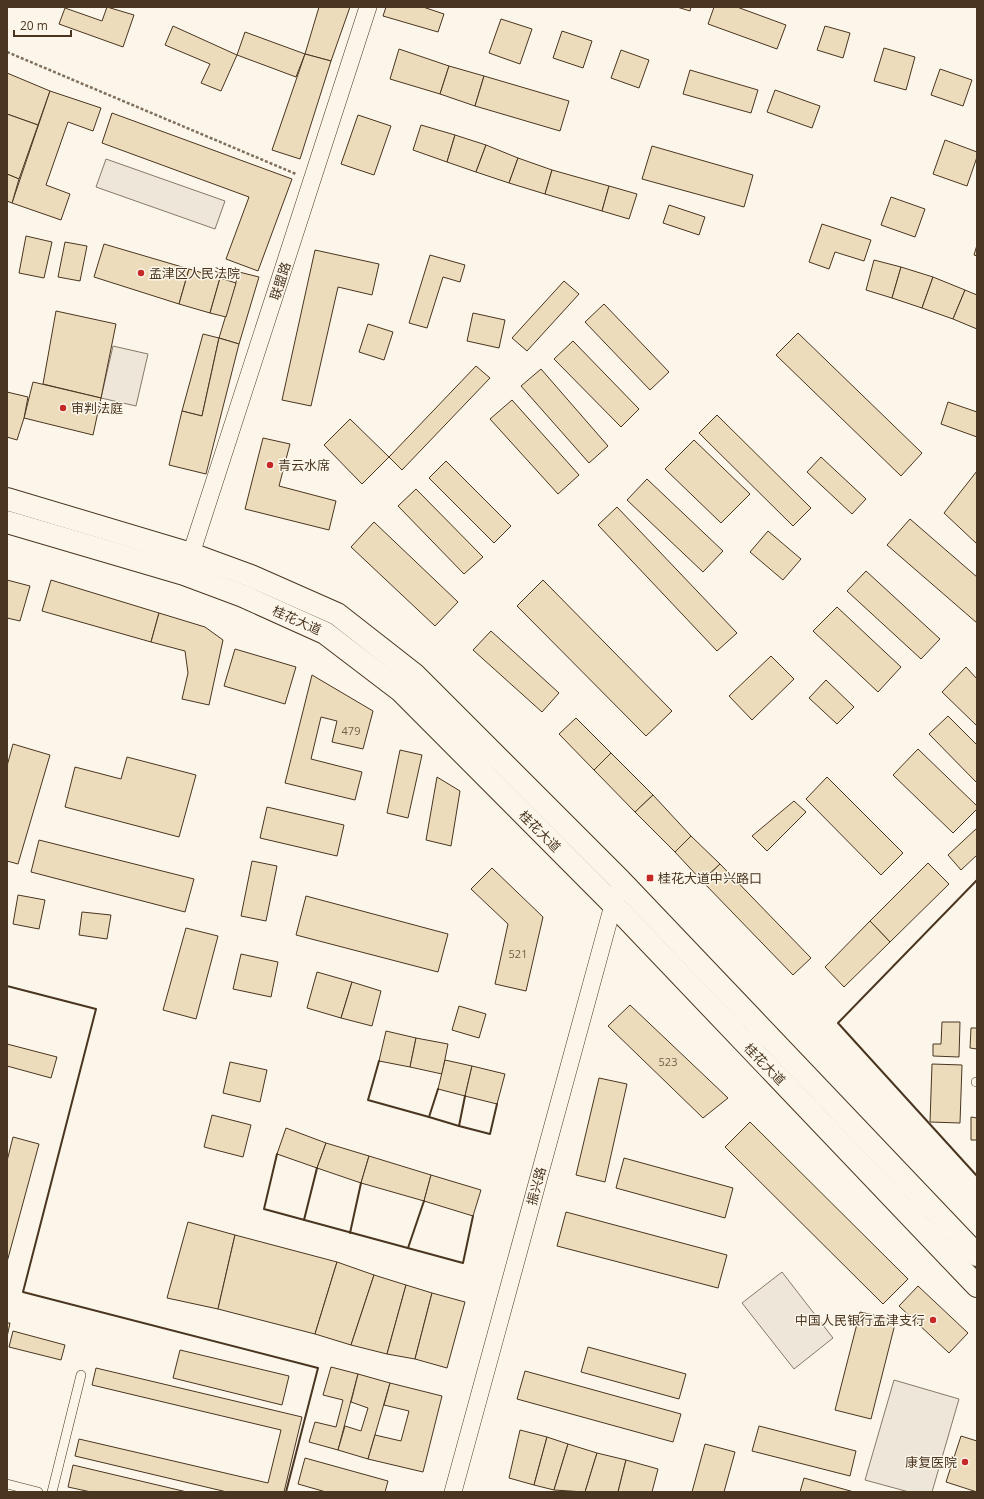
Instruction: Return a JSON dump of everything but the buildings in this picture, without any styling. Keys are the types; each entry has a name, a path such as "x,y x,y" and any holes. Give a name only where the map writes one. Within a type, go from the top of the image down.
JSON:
{"main road":[{"name":"桂花大道","path":"7,499 191,554 251,576 336,614 415,675 620,880 977,1255"},
{"name":"桂花大道","path":"7,522 184,574 243,596 325,633 401,691 613,904 977,1286"}],"street":[{"name":"联盟路","path":"191,554 368,7"},
{"name":"振兴路","path":"453,1492 620,880"}],"lane":[{"path":"52,1492 81,1374"},
{"path":"7,1484 38,1492"}],"path":[{"path":"7,52 312,181"}],"shaded area":[{"path":"106,159 225,201 215,229 96,187"},
{"path":"113,346 148,354 136,406 101,398"},
{"path":"782,1272 833,1338 794,1369 742,1303"},
{"path":"894,1380 959,1399 932,1492 909,1492 865,1480"}],"wall":[{"path":"977,880 838,1023 977,1176"},
{"path":"7,986 96,1009 23,1292 318,1368 286,1492"},
{"path":"379,1061 368,1100 429,1117 438,1089"},
{"path":"429,1117 459,1126 465,1096"},
{"path":"459,1126 490,1134 497,1104"},
{"path":"277,1154 264,1209 463,1263 473,1216"},
{"path":"304,1220 317,1168"},
{"path":"350,1233 361,1183"},
{"path":"408,1248 424,1201"}],"place":[{"name":"孟津区人民法院","path":"141,273"},
{"name":"审判法庭","path":"63,408"},
{"name":"青云水席","path":"270,465"},
{"name":"桂花大道中兴路口","path":"650,878"},
{"name":"中国人民银行孟津支行","path":"933,1320"},
{"name":"康复医院","path":"965,1462"}]}
